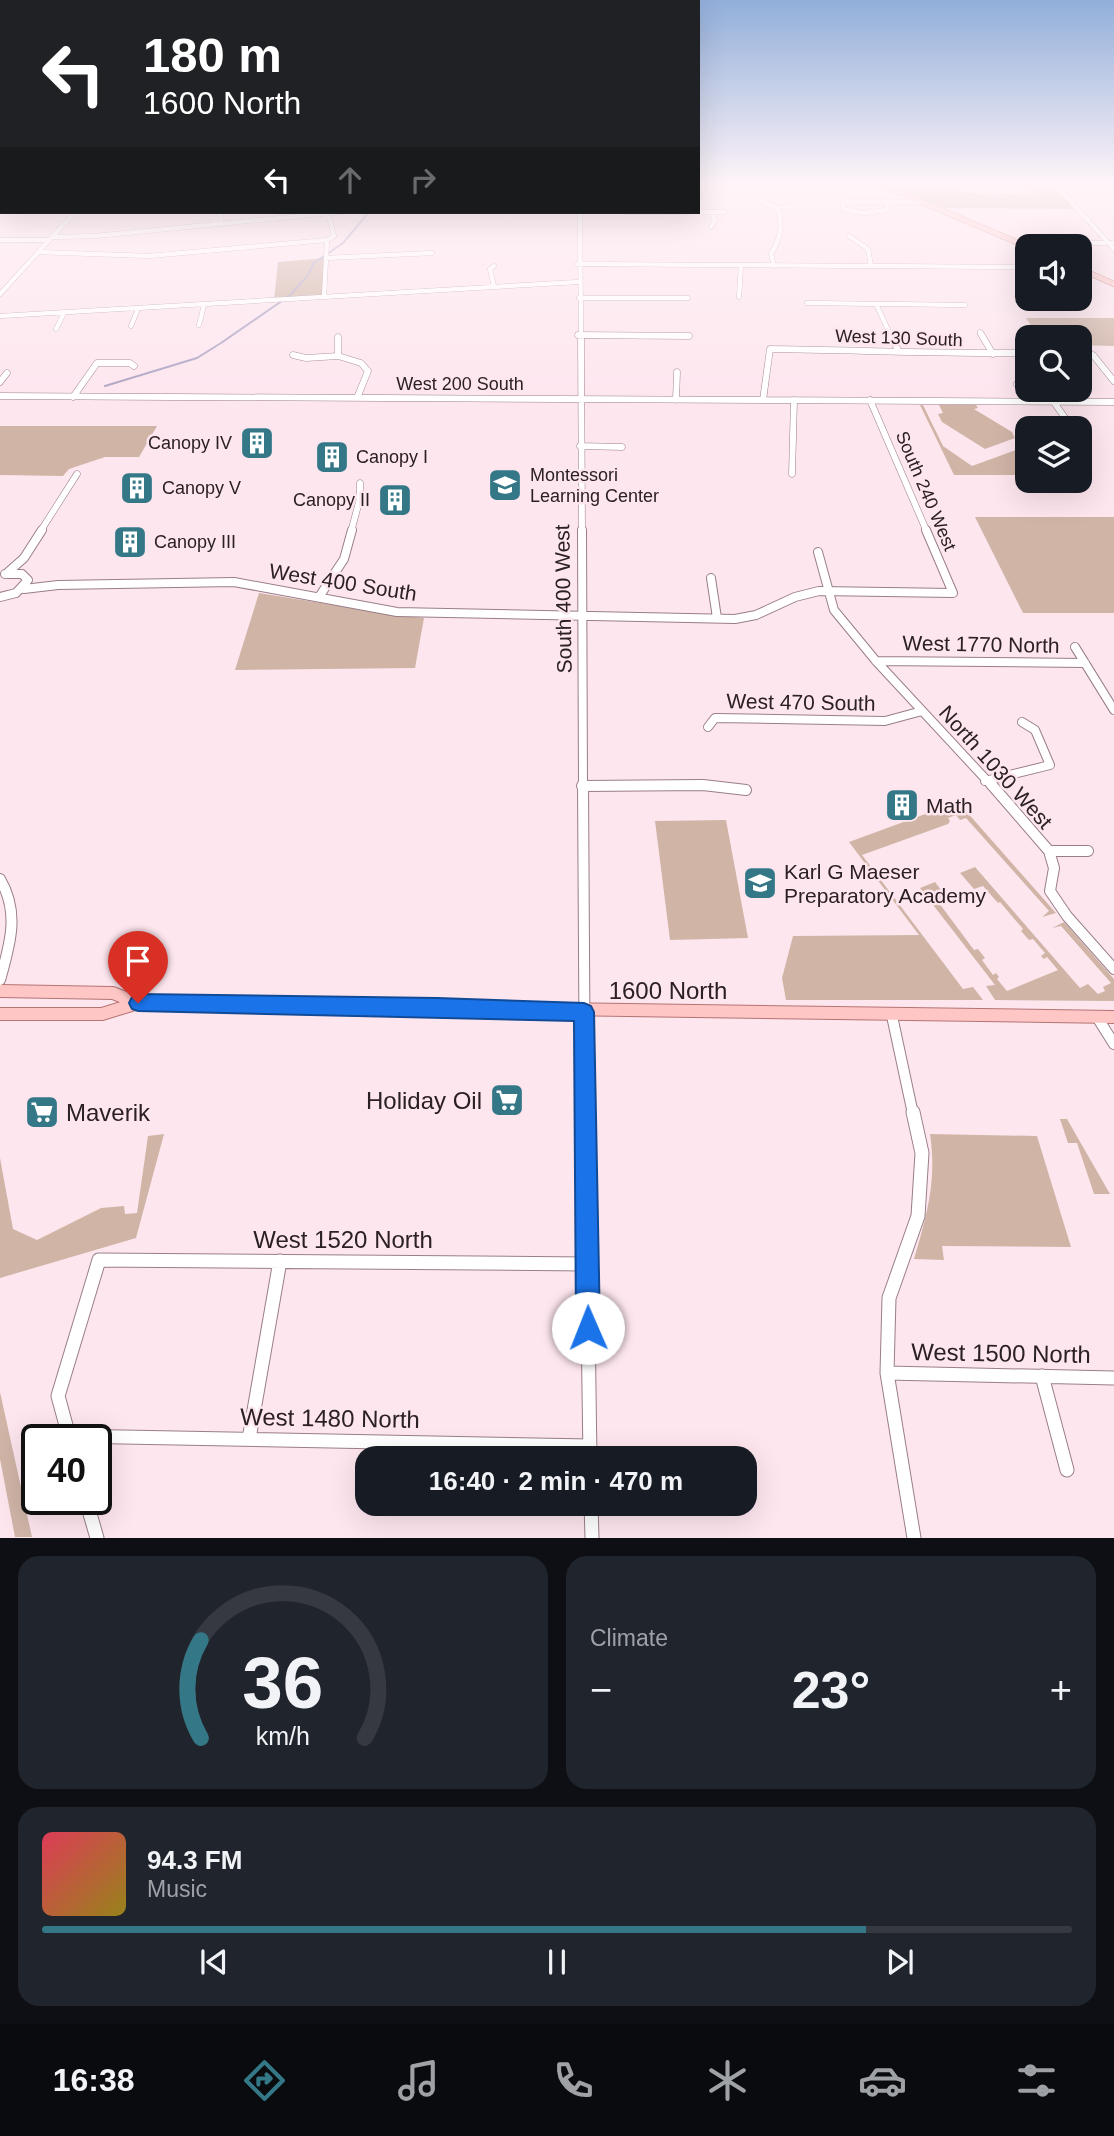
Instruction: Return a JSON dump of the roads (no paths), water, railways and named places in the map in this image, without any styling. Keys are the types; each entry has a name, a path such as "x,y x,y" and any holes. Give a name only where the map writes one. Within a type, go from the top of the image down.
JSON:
{"main road":[{"path":"1092,274 1114,284"},
{"name":"1600 North","path":"0,991 113,993 138,1003"},
{"name":"1600 North","path":"0,1014 102,1014 138,1003 584,1012 1114,1017"}],"street":[{"path":"0,294 35,255"},
{"path":"132,255 163,255"},
{"path":"324,297 326,255"},
{"path":"326,258 394,255"},
{"name":"South 400 West","path":"578,255 590,1446"},
{"path":"771,255 775,266"},
{"path":"869,255 871,266"},
{"path":"578,264 1015,267"},
{"path":"739,297 741,265"},
{"path":"494,266 489,269 494,287"},
{"path":"0,316 578,282"},
{"path":"579,298 688,299"},
{"path":"807,303 965,304"},
{"path":"876,304 898,350"},
{"path":"199,325 204,305"},
{"path":"131,326 138,309"},
{"path":"56,329 64,313"},
{"path":"980,332 993,354"},
{"path":"579,335 690,336"},
{"path":"338,337 338,356"},
{"name":"West 130 South","path":"763,400 770,349 1015,353"},
{"path":"1092,354 1114,381"},
{"path":"293,355 306,358 338,356 360,363 368,371 357,398"},
{"path":"73,397 97,363 130,363 134,366"},
{"path":"676,400 677,372"},
{"path":"0,382 7,373"},
{"name":"West 200 South","path":"0,396 1015,401"},
{"path":"792,474 794,400"},
{"name":"South 240 West","path":"870,400 953,593"},
{"name":"West 200 South","path":"1092,402 1114,402"},
{"path":"580,446 622,447"},
{"path":"3,575 24,558 77,474"},
{"path":"319,597 344,559 360,498 360,483"},
{"name":"North 1030 West","path":"818,552 834,610 985,781 1012,807 1049,852 1054,868 1050,891 1067,916 1114,969"},
{"path":"24,558 24,589"},
{"name":"West 400 South","path":"3,575 58,585"},
{"path":"711,578 716,618"},
{"name":"West 400 South","path":"0,597 24,589 58,585 234,582 397,612 716,618 756,615 808,593 953,593"},
{"path":"0,605 9,596"},
{"path":"1075,647 1111,698 1114,710"},
{"name":"West 1770 North","path":"876,660 1085,663"},
{"name":"West 470 South","path":"708,727 715,718 885,721 922,710"},
{"path":"985,781 1050,765 1035,730 1022,722"},
{"path":"582,786 703,785 746,790"},
{"path":"1049,852 1088,851"},
{"path":"0,879 10,898 14,923 0,980"},
{"path":"892,1016 922,1153 918,1216 888,1298 887,1373 914,1538"},
{"path":"1097,1017 1114,1044"},
{"name":"West 1520 North","path":"66,1424 58,1396 99,1260 587,1264"},
{"path":"249,1439 280,1261"},
{"name":"West 1500 North","path":"887,1373 1114,1378"},
{"path":"1042,1377 1067,1470"},
{"name":"West 1480 North","path":"112,1438 249,1439 433,1446"},
{"path":"90,1515 97,1538"},
{"path":"591,1516 592,1538"}],"waterway":[{"path":"105,386 197,358 289,296 306,278 314,263 326,255"}],"place":[{"name":"Canopy IV","path":"257,443"},
{"name":"Canopy I","path":"332,457"},
{"name":"Montessori Learning Center","path":"505,485"},
{"name":"Canopy V","path":"137,488"},
{"name":"Canopy II","path":"395,500"},
{"name":"Canopy III","path":"130,542"},
{"name":"Math","path":"902,805"},
{"name":"Karl G Maeser Preparatory Academy","path":"760,883"},
{"name":"Holiday Oil","path":"507,1100"},
{"name":"Maverik","path":"42,1112"}]}
